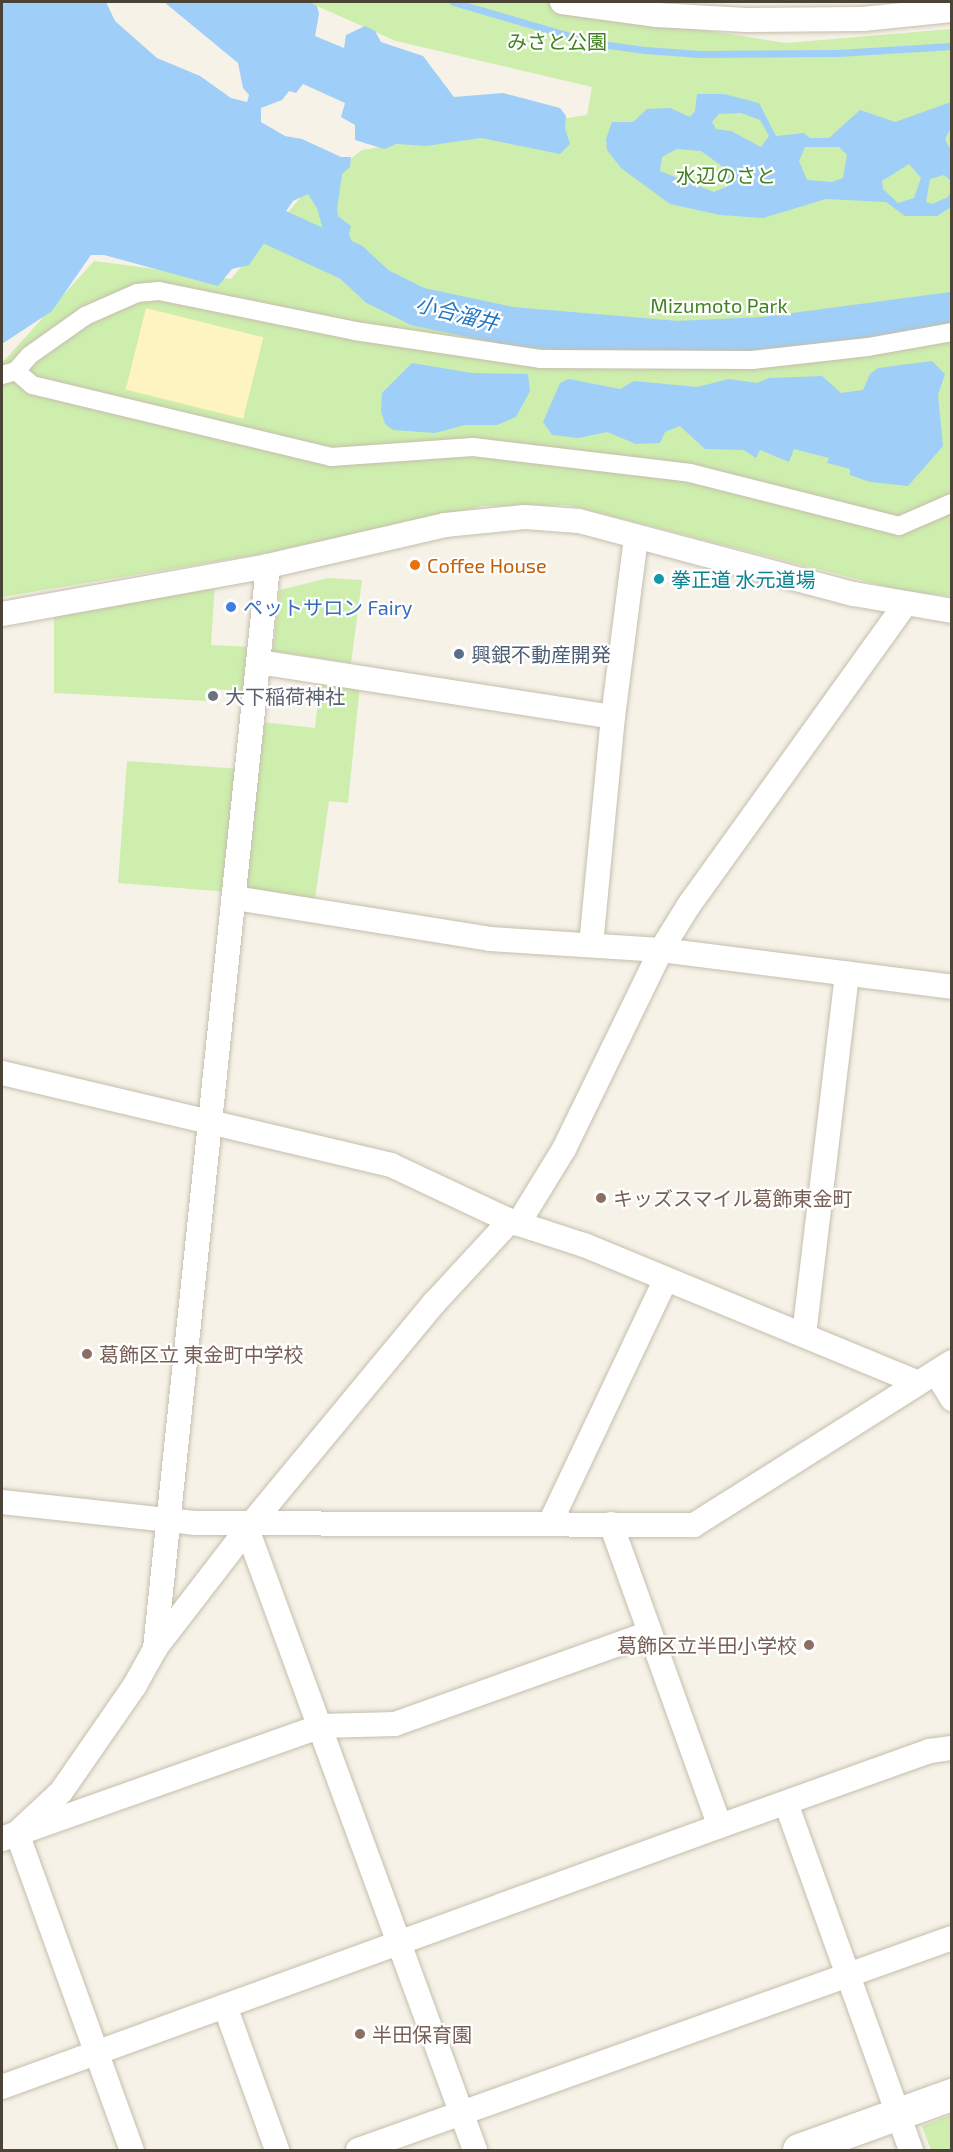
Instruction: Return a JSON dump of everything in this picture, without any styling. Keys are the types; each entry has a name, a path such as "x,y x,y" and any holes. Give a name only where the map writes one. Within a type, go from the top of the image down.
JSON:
{"street":[{"path":"562,2 656,8 744,10 863,19 951,10"},
{"path":"951,332 752,360 540,359 355,331 159,291 137,293 85,316 30,355 9,373 32,385 331,457 473,447 690,473 899,526 951,503"},
{"path":"2,614 268,566 478,520 551,517 905,604 951,611"},
{"path":"591,945 613,717 636,537"},
{"path":"155,1649 171,1522 268,566"},
{"path":"7,1834 61,1792 135,1685 155,1649 250,1526 434,1303 514,1222 564,1149 661,950 708,877 905,604"},
{"path":"258,662 613,717"},
{"path":"235,898 490,939 661,950 951,987"},
{"path":"804,1335 847,974"},
{"path":"2,1072 211,1125 391,1166 514,1222 584,1245 804,1335 935,1372 951,1399"},
{"path":"550,1523 666,1279"},
{"path":"2,1502 171,1522 250,1526 550,1523 693,1525 935,1372"},
{"path":"611,1524 720,1826"},
{"path":"250,1526 474,2151"},
{"path":"7,1834 321,1726 395,1724 649,1633"},
{"path":"2,2087 720,1826 930,1751 951,1748"},
{"path":"786,1803 911,2151"},
{"path":"7,1834 96,2052 132,2151"},
{"path":"358,2151 951,1938"},
{"path":"225,2006 277,2151"},
{"path":"799,2151 951,2095"}],"green space":[{"name":"Mizumoto Park","path":"308,2 552,2 607,15 786,43 951,29 951,596 903,591 568,505 483,506 266,553 2,597 2,363 94,261 231,279 300,198 362,150 587,115 592,87 396,41"},
{"path":"328,578 362,580 351,663 273,651 280,590"},
{"path":"215,583 211,645 251,647 248,691 209,689 208,701 54,693 54,613"},
{"path":"320,683 360,685 348,803 329,801 315,899 118,883 127,761 257,770 262,722 315,728"},
{"path":"951,2115 951,2150 931,2150 922,2126"}],"sand":[{"path":"146,308 263,337 243,419 126,390"}],"water":[{"path":"2,2 106,2 115,21 157,58 200,76 231,98 247,102 249,95 243,88 238,63 164,2 310,2 317,6 319,14 315,36 344,48 346,35 365,26 375,31 381,42 423,56 454,97 503,93 560,108 566,116 565,128 570,144 560,154 481,138 426,146 397,144 384,149 355,140 355,125 341,117 345,103 303,84 296,93 289,91 282,100 261,108 261,122 285,136 302,139 341,157 351,157 350,167 342,174 337,209 338,216 351,226 349,234 357,256 343,259 328,247 317,208 308,194 293,201 249,265 232,269 218,286 104,255 91,255 52,311 2,344"},
{"path":"697,94 724,94 759,103 776,136 804,133 810,138 829,138 860,110 895,122 951,102 951,128 945,139 951,151 951,181 944,175 930,179 926,202 932,204 948,197 951,191 951,207 937,216 905,216 886,202 826,199 763,218 720,215 670,204 621,168 607,150 606,139 612,122 633,122 647,109 670,108 690,117 695,111","holes":["741,113 760,120 769,136 761,147 731,131 716,129 712,122 719,114","805,147 839,147 847,155 843,178 832,182 807,180 799,161","677,149 701,151 723,167 728,186 714,192 660,171 662,157","909,164 921,178 914,198 898,203 883,189 882,181"]},
{"path":"932,361 945,374 938,395 943,446 908,486 870,482 850,475 850,469 827,463 829,458 794,449 789,462 760,450 756,458 744,450 705,449 680,426 665,432 660,443 636,444 607,432 579,438 552,435 543,422 560,383 569,379 620,389 634,381 697,387 729,379 757,383 769,378 822,376 841,393 863,390 870,374 878,368"},
{"path":"412,363 472,373 528,374 530,391 516,417 497,425 465,425 435,433 393,430 385,424 381,411 382,393"}],"waterway":[{"path":"453,2 594,43 645,50 700,54 838,53 952,46"},
{"name":"小合溜井","path":"225,204 351,262 377,286 417,306 511,326 676,340 762,336 952,311"}],"place":[{"name":"Coffee House","path":"415,565"},
{"name":"拳正道 水元道場","path":"659,579"},
{"name":"ペットサロン Fairy","path":"231,607"},
{"name":"興銀不動産開発","path":"459,654"},
{"name":"大下稲荷神社","path":"213,696"},
{"name":"キッズスマイル葛飾東金町","path":"601,1198"},
{"name":"葛飾区立 東金町中学校","path":"87,1354"},
{"name":"葛飾区立半田小学校","path":"809,1645"},
{"name":"半田保育園","path":"360,2034"}],"park label":[{"name":"みさと公園","path":"557,41"},
{"name":"水辺のさと","path":"726,175"}]}
